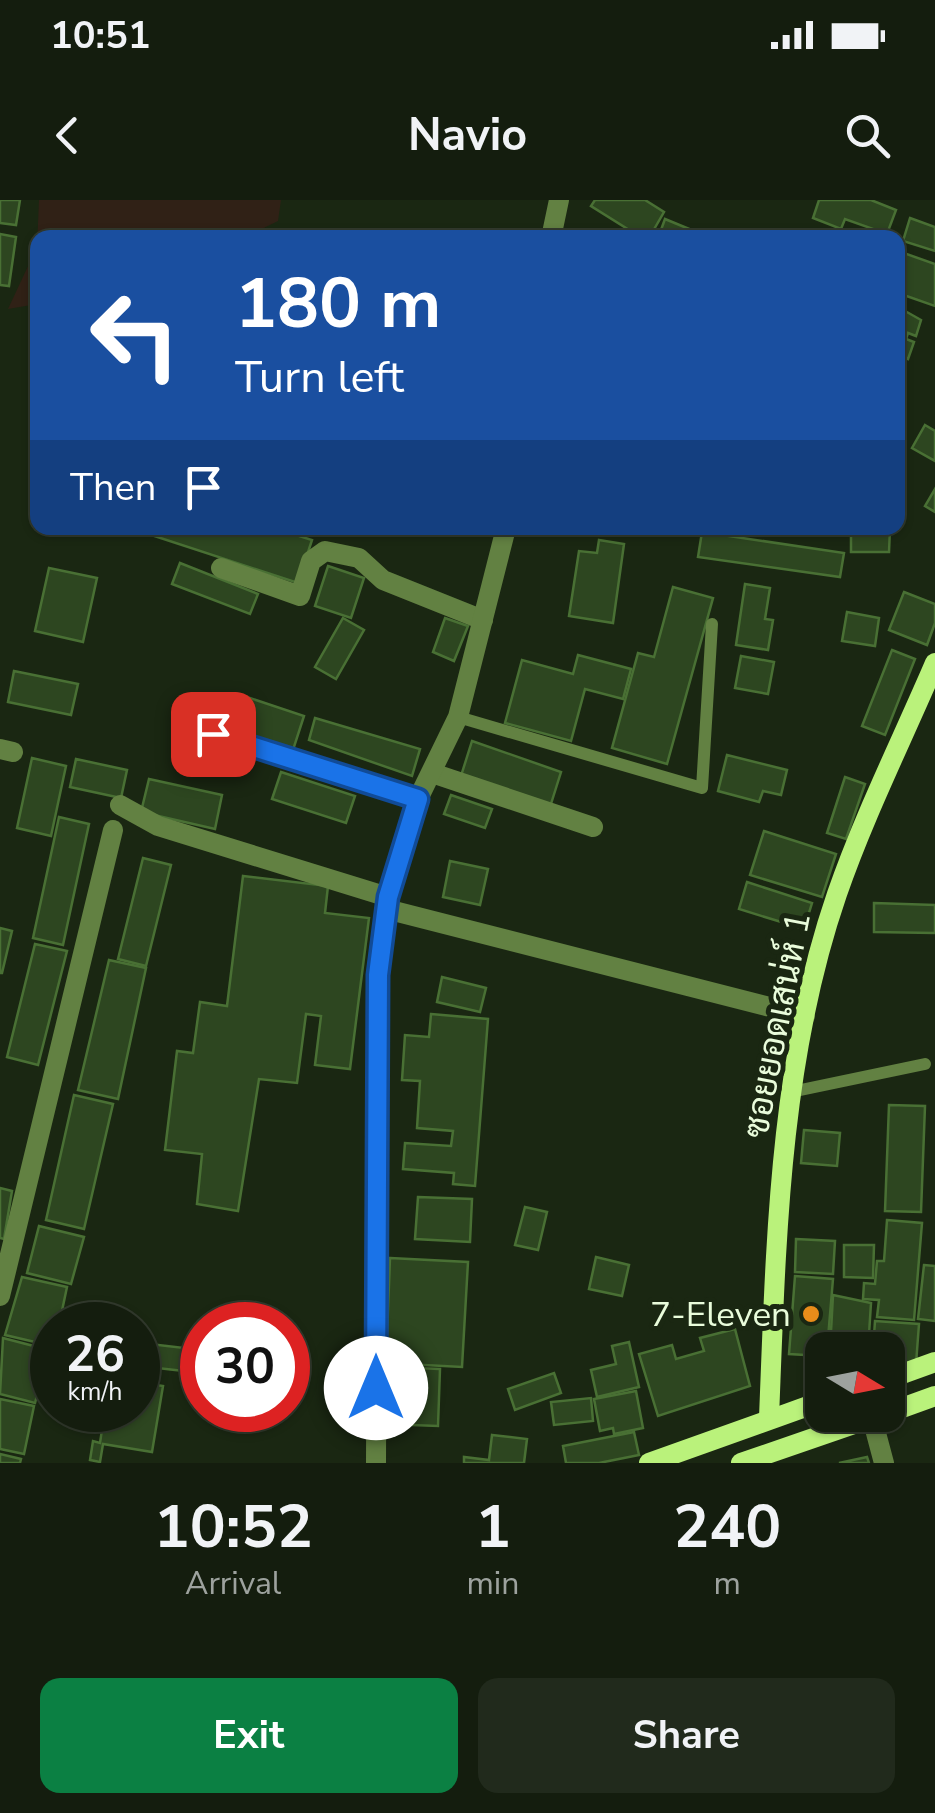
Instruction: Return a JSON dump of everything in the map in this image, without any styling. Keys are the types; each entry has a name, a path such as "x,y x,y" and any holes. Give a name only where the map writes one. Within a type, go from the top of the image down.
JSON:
{"street":[{"path":"552,230 558,200"},
{"path":"376,1463 378,975 387,903 418,799 458,717 504,535"},
{"path":"221,568 300,596 312,561 325,550 359,558 383,580 483,620"},
{"name":"ซอยยอดเสน่ห์ 1","path":"768,1418 777,1224 791,1092 804,1016 837,894 935,664"},
{"path":"213,734 418,799"},
{"path":"432,773 593,828"},
{"path":"120,806 158,826 387,903 804,1016"},
{"path":"0,1296 113,830"},
{"path":"905,1373 935,1362"},
{"path":"905,1406 935,1396"},
{"path":"649,1463 805,1406"},
{"path":"740,1463 768,1458 836,1432"},
{"path":"881,1432 884,1463"}],"lane":[{"path":"458,717 702,788 712,624"},
{"path":"791,1092 925,1064"}],"shaded area":[{"path":"39,200 281,200 278,221 259,230 38,230"},
{"path":"30,262 30,305 8,309"}],"building":[{"path":"0,200 20,200 16,225 0,223"},
{"path":"595,200 645,200 664,212 654,230 629,230 591,206"},
{"path":"819,200 871,200 896,210 888,230 876,230 845,219 841,229 813,218"},
{"path":"910,218 935,227 935,251 905,242"},
{"path":"665,219 692,230 661,230"},
{"path":"0,234 16,237 9,286 0,285"},
{"path":"905,253 935,264 935,306 905,295"},
{"path":"905,311 921,320 916,336 908,333 906,339 914,342 908,359 905,358"},
{"path":"925,425 935,431 935,461 912,448"},
{"path":"935,489 935,512 925,506"},
{"path":"151,535 296,535 312,540 298,583"},
{"path":"702,535 844,553 840,577 698,557"},
{"path":"851,535 890,535 889,552 851,552"},
{"path":"599,540 624,544 613,623 569,616 579,551 597,553"},
{"path":"180,563 258,594 250,614 172,584"},
{"path":"328,566 364,578 351,618 315,606"},
{"path":"49,568 97,578 83,642 35,631"},
{"path":"745,584 770,588 765,619 773,620 768,650 736,645"},
{"path":"673,587 713,598 667,764 612,748 638,653 654,657"},
{"path":"904,592 935,604 935,623 927,645 889,630"},
{"path":"847,612 879,618 875,646 842,641"},
{"path":"343,618 364,630 336,679 315,667"},
{"path":"445,618 468,626 454,661 433,652"},
{"path":"892,650 915,659 885,735 862,726"},
{"path":"578,655 631,669 623,699 585,689 571,741 505,723 522,660 573,674"},
{"path":"741,656 774,662 768,694 735,688"},
{"path":"14,671 78,684 71,715 8,702"},
{"path":"238,694 304,716 293,750 227,728"},
{"path":"315,718 420,749 412,776 309,740"},
{"path":"472,741 561,772 550,807 461,776"},
{"path":"727,755 787,770 781,795 763,791 759,802 718,791"},
{"path":"32,758 66,766 51,836 17,828"},
{"path":"76,759 127,770 121,798 70,787"},
{"path":"281,772 355,796 346,823 272,799"},
{"path":"845,777 865,784 846,839 827,833"},
{"path":"149,779 222,795 215,829 141,812"},
{"path":"451,795 492,809 485,828 444,814"},
{"path":"59,817 89,824 63,945 33,938"},
{"path":"764,831 836,854 822,897 750,875"},
{"path":"143,858 171,865 146,966 118,959"},
{"path":"450,861 488,869 480,905 443,897"},
{"path":"243,876 328,886 325,913 369,918 350,1069 315,1065 321,1016 306,1014 297,1083 259,1079 238,1211 197,1204 202,1154 165,1150 177,1051 193,1053 200,1002 227,1006"},
{"path":"747,882 812,903 804,929 739,909"},
{"path":"874,903 935,905 935,933 874,932"},
{"path":"0,928 12,931 2,973 0,973"},
{"path":"35,944 67,951 38,1065 7,1057"},
{"path":"109,960 146,968 118,1099 78,1090"},
{"path":"442,977 486,988 480,1012 437,1002"},
{"path":"431,1014 488,1019 475,1186 453,1184 454,1173 403,1169 405,1143 451,1146 453,1131 417,1128 420,1081 402,1080 405,1035 429,1037"},
{"path":"74,1095 113,1104 84,1229 46,1220"},
{"path":"889,1105 925,1106 921,1212 885,1211"},
{"path":"804,1130 840,1133 837,1166 801,1163"},
{"path":"0,1188 12,1191 4,1239 0,1238"},
{"path":"418,1197 472,1199 470,1242 415,1239"},
{"path":"525,1207 547,1212 538,1250 515,1245"},
{"path":"887,1220 922,1223 914,1320 877,1317 879,1300 863,1299 864,1283 875,1284 877,1261 884,1261"},
{"path":"39,1226 84,1237 71,1284 27,1273"},
{"path":"796,1239 835,1241 833,1274 795,1272"},
{"path":"844,1245 874,1245 873,1278 844,1277"},
{"path":"596,1257 629,1265 622,1296 589,1289"},
{"path":"390,1258 468,1262 462,1367 386,1363"},
{"path":"924,1265 935,1266 935,1321 918,1319"},
{"name":"7-Eleven","path":"795,1276 833,1279 829,1332 805,1332 805,1355 789,1354"},
{"path":"22,1277 67,1287 64,1302 30,1302 30,1341 5,1335"},
{"path":"833,1295 871,1303 869,1332 831,1332"},
{"path":"875,1321 919,1324 916,1364 905,1363 905,1332 874,1332"},
{"path":"735,1329 750,1386 658,1416 639,1354 672,1345 676,1359 704,1351 700,1338"},
{"path":"3,1338 30,1345 30,1402 0,1394"},
{"path":"629,1342 639,1387 597,1397 591,1370 616,1364 612,1346"},
{"path":"160,1345 180,1347 180,1371 160,1368"},
{"path":"387,1367 440,1369 438,1426 384,1424"},
{"path":"554,1373 561,1393 515,1410 508,1389"},
{"path":"636,1391 643,1428 614,1434 613,1428 600,1431 594,1399"},
{"path":"591,1398 593,1421 554,1425 551,1402"},
{"path":"0,1399 30,1405 24,1454 0,1449"},
{"path":"102,1432 155,1432 152,1452 103,1444 100,1462 90,1460 93,1441 100,1443"},
{"path":"634,1432 639,1455 599,1463 566,1463 563,1446"},
{"path":"492,1435 527,1439 524,1463 464,1463 464,1457 489,1460"},
{"path":"0,1454 21,1459 20,1463 0,1463"},
{"path":"867,1457 869,1463 839,1463"}],"place":[{"name":"7-Eleven","path":"811,1314"}],"route":[{"path":"213,734 418,799 388,897 378,975 376,1388"}]}
